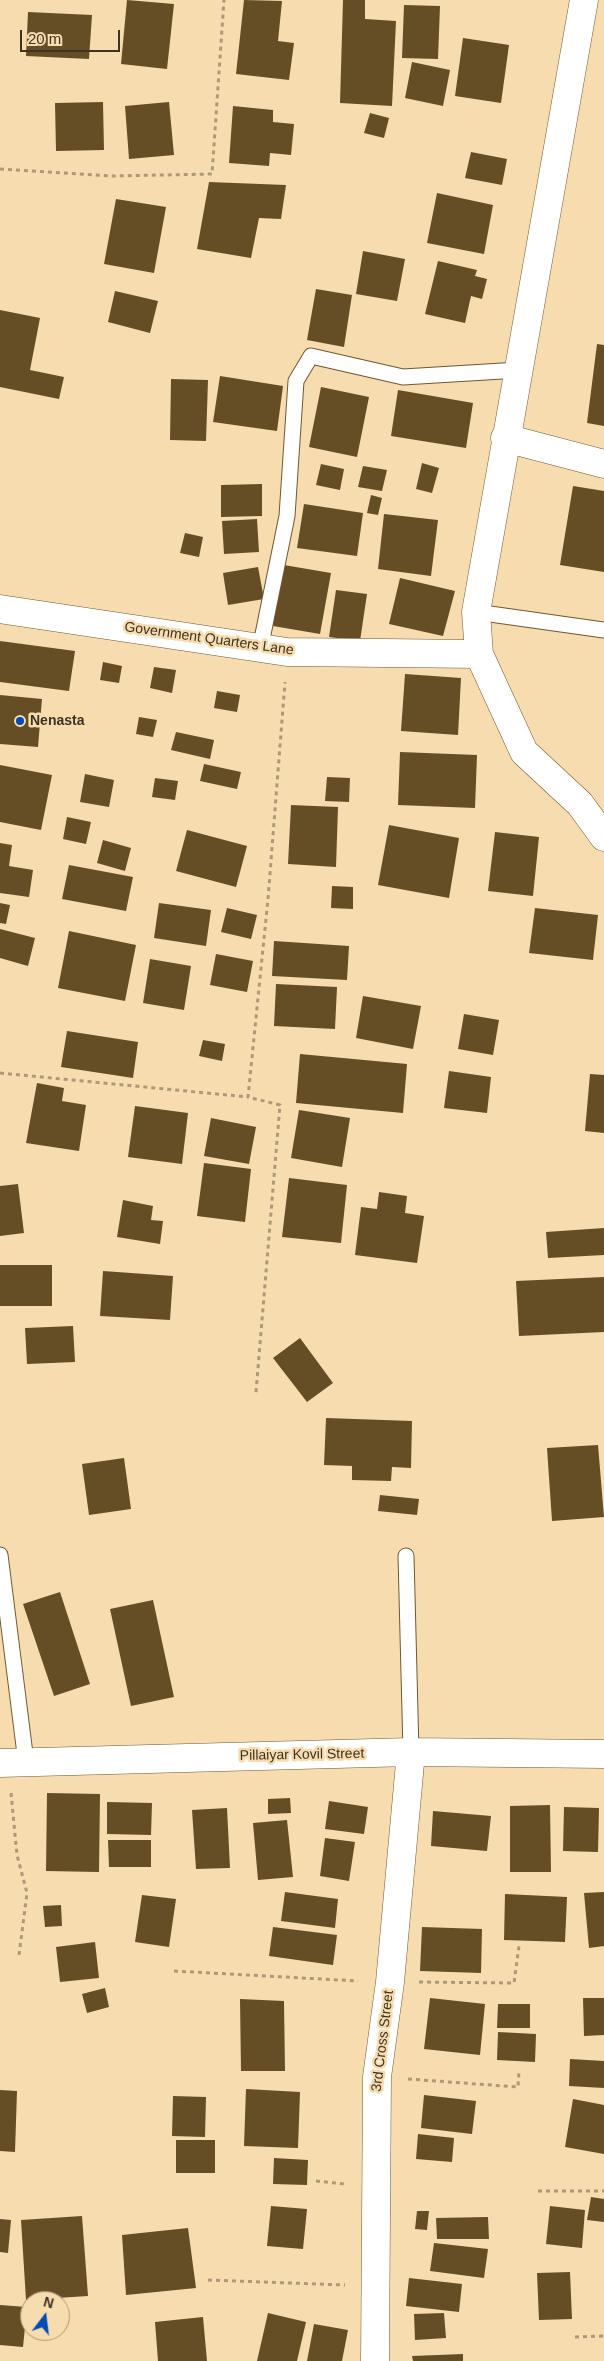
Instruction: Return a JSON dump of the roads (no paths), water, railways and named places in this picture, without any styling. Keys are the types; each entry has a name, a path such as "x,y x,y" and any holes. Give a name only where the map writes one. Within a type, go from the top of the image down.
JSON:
{"street":[{"path":"584,0 519,370 505,438 476,612 479,654 524,752 580,804 604,837"},
{"path":"505,438 604,464"},
{"name":"Government Quarters Lane","path":"0,609 287,652 479,654"},
{"name":"Pillaiyar Kovil Street","path":"11,1762 410,1752 604,1754"},
{"name":"3rd Cross Street","path":"375,2361 377,2076 390,1982 410,1752"}],"lane":[{"path":"260,649 287,516 296,381 311,356 403,377 519,370"},
{"path":"476,612 604,630"},
{"path":"0,1555 11,1762"},
{"path":"406,1556 410,1752"}],"place":[{"name":"Nenasta","path":"20,721"}]}
